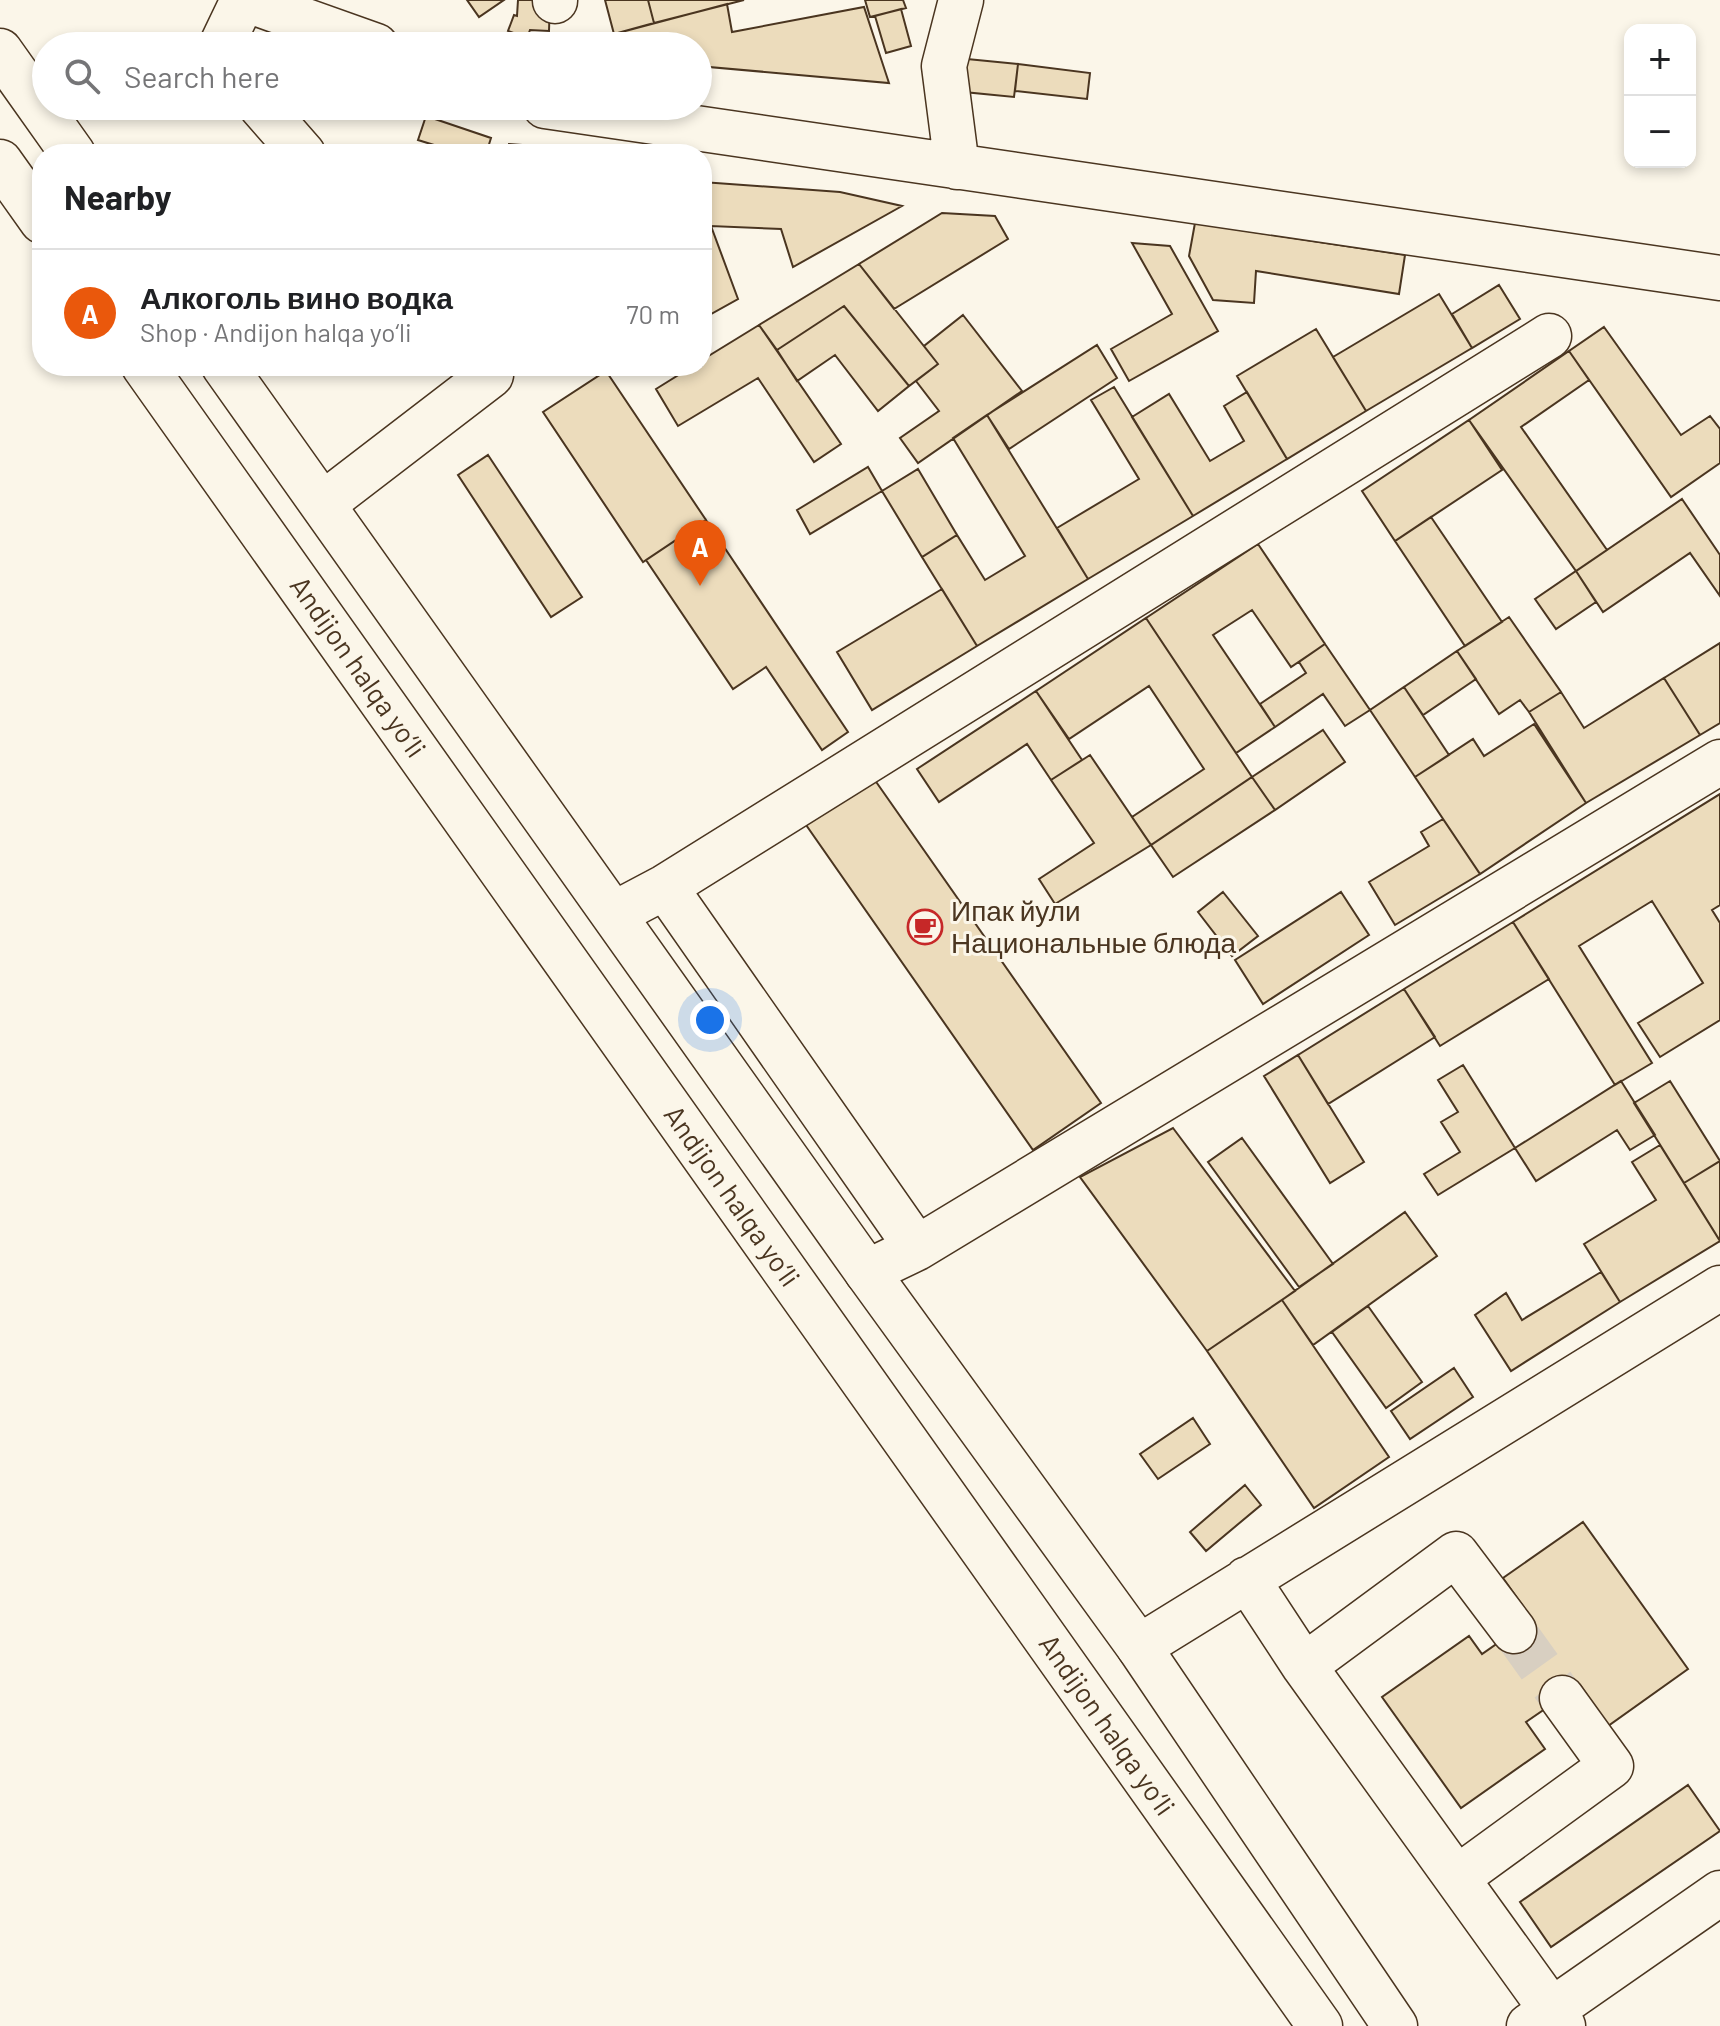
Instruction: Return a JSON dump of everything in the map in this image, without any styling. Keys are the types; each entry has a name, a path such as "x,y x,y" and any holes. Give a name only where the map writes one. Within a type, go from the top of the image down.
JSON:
{"main road":[{"path":"228,32 245,0 336,32"},
{"path":"957,167 944,66 961,0"},
{"path":"0,51 32,85"},
{"path":"60,120 69,144"},
{"path":"273,120 294,144"},
{"path":"640,120 1720,278"},
{"path":"0,162 32,207"},
{"path":"614,914 665,887 1549,336"},
{"name":"Andijon halqa yo‘li","path":"151,376 1320,2026"},
{"path":"231,376 867,1272 1139,1647 1395,2026"},
{"path":"323,504 490,376"},
{"path":"867,1272 917,1248 1720,762"},
{"path":"665,887 917,1248"},
{"path":"1139,1647 1720,1288"},
{"path":"1304,1666 1456,1554 1514,1631"},
{"path":"1247,1579 1304,1666 1457,1878 1548,2021 1720,1893"},
{"path":"1457,1878 1611,1766 1562,1698"}],"building":[{"path":"467,0 504,0 479,17"},
{"path":"518,0 550,0 549,31 508,31 514,15 517,16"},
{"path":"605,0 648,0 654,23 613,32"},
{"path":"648,0 744,0 654,23"},
{"path":"865,0 903,0 906,8 870,17"},
{"path":"727,4 732,32 864,7 889,83 712,67 712,32 622,32"},
{"path":"901,9 911,46 886,53 875,16"},
{"path":"967,59 1018,64 1014,97 964,92"},
{"path":"1018,64 1090,73 1087,99 1015,91"},
{"path":"425,120 438,120 491,138 489,144 431,144 418,140"},
{"path":"712,183 840,192 902,206 793,267 781,229 712,226"},
{"path":"942,213 995,216 1008,239 894,309 859,264"},
{"path":"1195,223 1405,255 1399,294 1256,271 1254,303 1213,300 1189,256"},
{"path":"712,229 738,299 712,313"},
{"path":"1132,243 1170,246 1218,331 1129,381 1111,349 1172,314"},
{"path":"859,264 938,364 909,386 844,306 777,350 759,325"},
{"path":"1499,285 1520,319 1472,348 1452,314"},
{"path":"1439,294 1472,348 1366,411 1333,357"},
{"path":"844,306 909,386 878,411 835,355 797,381 777,350"},
{"path":"963,315 1022,391 918,463 900,438 939,411 916,381 938,364 924,346"},
{"path":"759,325 841,444 814,462 758,378 678,426 656,389 677,376 712,376 712,354"},
{"path":"1604,327 1681,435 1710,416 1720,429 1720,463 1671,497 1569,351"},
{"path":"1316,329 1366,411 1287,459 1237,376"},
{"path":"1097,345 1117,378 1009,449 987,415"},
{"path":"1569,351 1589,380 1521,427 1607,550 1576,571 1469,420"},
{"path":"598,376 609,376 706,520 643,562 543,412"},
{"path":"1114,387 1193,516 1088,579 1057,528 1139,479 1091,400"},
{"path":"1247,392 1287,459 1193,516 1132,417 1169,394 1210,461 1244,441 1224,406"},
{"path":"987,415 1088,579 977,646 922,557 957,535 985,580 1025,556 953,438"},
{"path":"1469,420 1502,470 1395,541 1362,491"},
{"path":"488,455 582,597 551,617 458,475"},
{"path":"868,467 882,491 810,534 797,510"},
{"path":"918,469 957,535 922,557 882,491"},
{"path":"1682,499 1720,555 1720,596 1690,553 1603,612 1576,571"},
{"path":"1431,517 1502,622 1465,646 1395,541"},
{"path":"706,520 848,732 822,750 766,667 733,689 646,560"},
{"path":"1258,544 1325,644 1291,667 1252,610 1213,635 1275,727 1236,753 1146,618"},
{"path":"1576,571 1596,602 1556,629 1535,599"},
{"path":"942,589 977,646 872,710 837,652"},
{"path":"1509,617 1561,692 1529,712 1520,700 1499,714 1457,651"},
{"path":"1146,618 1252,777 1151,845 1132,817 1204,769 1149,686 1069,739 1036,691"},
{"path":"1720,643 1720,723 1700,735 1664,678"},
{"path":"1325,644 1370,710 1345,726 1323,694 1275,727 1260,704 1306,673 1299,662"},
{"path":"1457,651 1476,679 1423,715 1404,687"},
{"path":"1664,678 1700,735 1586,803 1529,712 1561,692 1584,728"},
{"path":"1404,687 1449,755 1415,777 1370,710"},
{"path":"1036,691 1082,760 1051,780 1027,744 939,802 917,769"},
{"path":"1534,724 1586,803 1480,874 1415,777 1473,739 1484,756"},
{"path":"1323,730 1345,762 1275,810 1252,777"},
{"path":"1090,755 1151,845 1055,904 1039,879 1094,843 1051,780"},
{"path":"872,776 1101,1103 1033,1150 804,822"},
{"path":"1252,777 1275,810 1173,877 1151,845"},
{"path":"1720,794 1720,905 1712,910 1720,923 1720,1020 1660,1057 1638,1023 1703,983 1652,901 1579,946 1652,1063 1615,1085 1513,922"},
{"path":"1443,819 1480,874 1395,925 1369,882 1429,846 1421,832"},
{"path":"1223,892 1258,936 1232,956 1198,912"},
{"path":"1341,892 1369,935 1263,1004 1235,960"},
{"path":"1513,922 1549,979 1440,1046 1404,989"},
{"path":"1404,989 1435,1037 1328,1104 1298,1055"},
{"path":"1298,1055 1364,1162 1330,1183 1264,1076"},
{"path":"1463,1065 1515,1148 1438,1195 1424,1174 1460,1152 1441,1122 1458,1112 1438,1080"},
{"path":"1621,1081 1655,1135 1630,1150 1617,1130 1536,1181 1515,1148"},
{"path":"1670,1081 1720,1161 1684,1183 1634,1103"},
{"path":"1173,1128 1295,1291 1207,1351 1080,1177"},
{"path":"1242,1138 1333,1264 1299,1287 1208,1162"},
{"path":"1660,1145 1720,1241 1620,1302 1584,1244 1656,1200 1632,1162"},
{"path":"1720,1161 1720,1241 1684,1183"},
{"path":"1405,1212 1437,1256 1313,1345 1282,1300"},
{"path":"1601,1272 1620,1302 1511,1371 1475,1315 1506,1293 1522,1320"},
{"path":"1282,1300 1389,1457 1314,1508 1207,1351"},
{"path":"1368,1306 1422,1382 1386,1408 1332,1332"},
{"path":"1454,1368 1473,1397 1410,1439 1391,1411"},
{"path":"1193,1418 1210,1444 1158,1479 1140,1454"},
{"path":"1245,1485 1261,1505 1206,1551 1190,1532"},
{"path":"1583,1522 1688,1669 1608,1726 1580,1685 1526,1722 1545,1749 1461,1808 1382,1697 1469,1636 1482,1654 1532,1619 1503,1578"},
{"path":"1688,1785 1720,1831 1551,1947 1520,1902"}],"tunnel":[{"path":"1514,1631 1562,1698"}],"place":[{"name":"Алкоголь вино водка","path":"700,586"},
{"name":"Ипак йули Национальные блюда","path":"925,927"}]}
